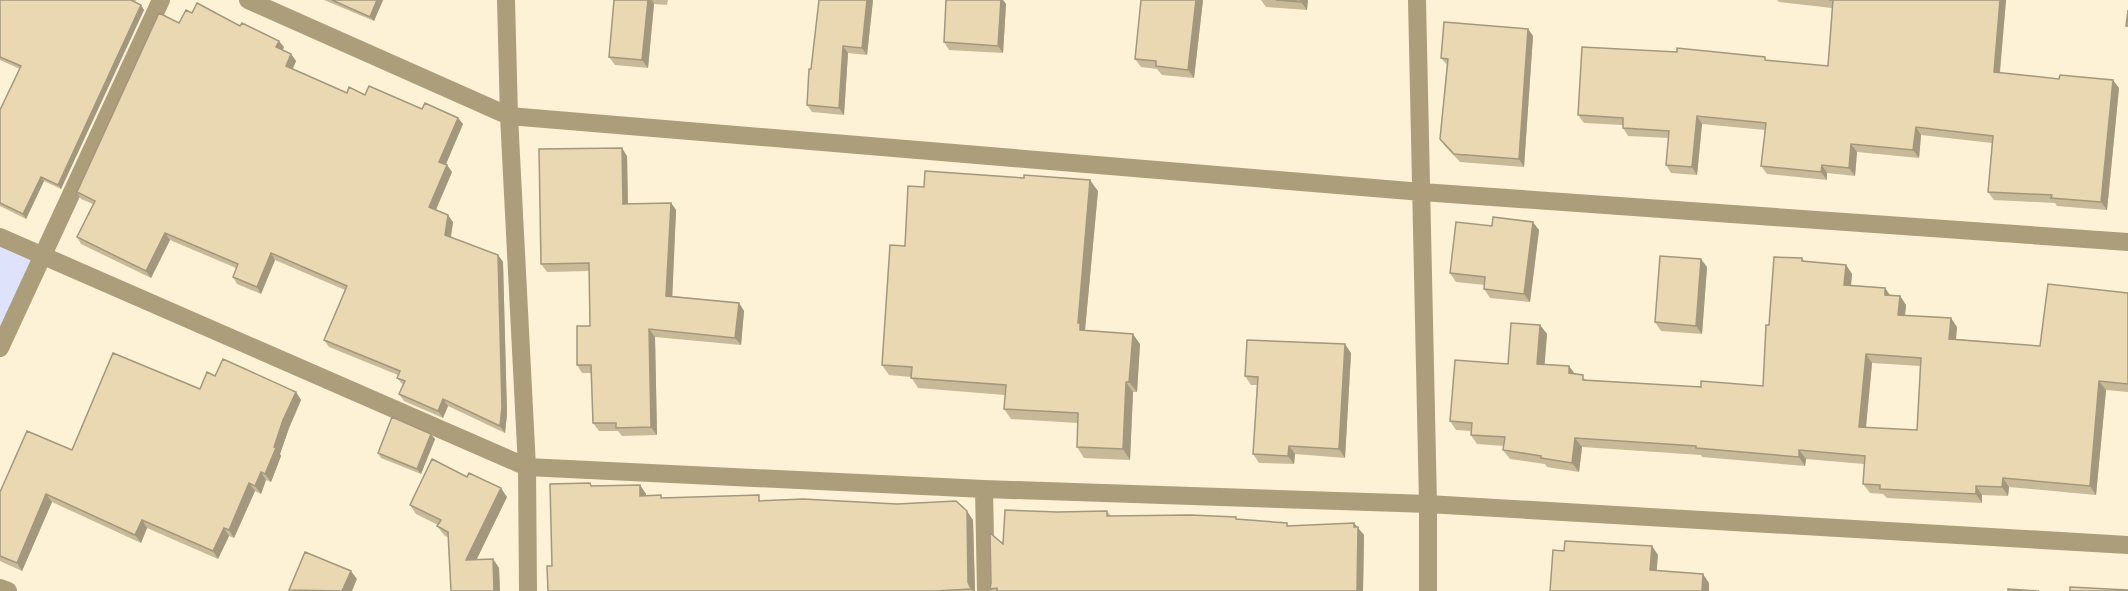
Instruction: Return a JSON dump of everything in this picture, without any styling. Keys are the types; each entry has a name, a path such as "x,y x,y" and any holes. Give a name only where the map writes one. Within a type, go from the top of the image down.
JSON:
{"street":[{"path":"0,348 161,0"},
{"path":"248,0 509,116 1422,192 2128,242"},
{"path":"506,0 509,116 527,467 528,591"},
{"path":"1417,0 1428,591"},
{"path":"0,237 527,467 984,489 1428,504 2128,545"},
{"path":"984,489 986,591"},
{"path":"0,588 8,591"}],"shaded area":[{"path":"0,244 39,263 0,344"}],"building":[{"path":"0,0 131,0 141,5 58,185 41,177 23,214 0,203 0,110 21,66 0,57"},
{"path":"332,0 377,0 370,17"},
{"path":"614,0 648,0 642,60 609,57"},
{"path":"819,0 867,0 862,48 843,46 839,108 807,105 809,69 811,69"},
{"path":"946,0 1001,0 998,46 944,42"},
{"path":"1141,0 1196,0 1188,70 1156,66 1156,61 1135,59"},
{"path":"1276,0 1301,0 1301,2"},
{"path":"1833,0 2000,0 1994,72 2059,79 2060,75 2113,80 2101,202 2051,198 2052,195 1988,192 1993,136 1916,127 1913,150 1851,144 1849,168 1822,165 1821,172 1761,166 1766,123 1697,116 1692,167 1666,165 1669,131 1623,128 1623,118 1578,115 1582,47 1677,52 1677,48 1828,66"},
{"path":"197,3 240,26 242,23 279,41 276,47 291,54 286,66 347,93 349,87 365,95 369,86 422,109 425,103 458,118 439,162 447,165 429,207 448,215 445,235 498,255 502,407 500,426 443,399 438,411 399,394 405,381 397,378 400,371 324,340 347,286 271,253 257,287 233,277 238,264 165,233 146,271 77,237 95,201 77,192 159,13 179,23 186,10 192,13"},
{"path":"1444,22 1528,29 1519,159 1454,154 1440,139 1448,59 1441,58"},
{"path":"622,148 623,204 671,203 666,296 739,303 735,338 649,329 651,427 616,428 616,423 593,423 591,365 577,365 577,326 590,326 589,263 541,264 539,149"},
{"path":"925,171 1090,180 1078,323 1080,323 1080,330 1133,334 1129,382 1126,382 1123,449 1077,447 1078,413 1004,409 1006,385 911,378 912,367 882,365 890,245 905,246 908,186 924,187"},
{"path":"1493,217 1533,222 1524,294 1484,289 1485,277 1450,273 1456,222 1492,226"},
{"path":"1660,256 1701,259 1696,326 1655,322"},
{"path":"1774,257 1802,258 1802,261 1846,265 1844,285 1885,288 1885,295 1900,296 1898,315 1951,318 1949,339 2040,346 2048,284 2128,293 2128,384 2099,381 2090,486 2003,478 2002,487 1976,486 1976,494 1880,489 1880,485 1863,484 1865,456 1799,450 1799,457 1696,448 1696,446 1575,438 1572,463 1503,450 1505,437 1471,435 1472,423 1450,421 1455,360 1508,364 1511,323 1540,325 1537,364 1569,366 1569,373 1583,375 1583,380 1701,387 1701,381 1763,386 1766,325 1769,325","holes":["1866,354 1921,358 1917,430 1859,427"]},
{"path":"1247,340 1345,344 1339,449 1289,446 1288,456 1253,454 1258,377 1245,376"},
{"path":"113,353 200,389 207,372 215,376 223,359 296,392 283,420 274,447 276,448 265,474 261,472 255,486 249,483 229,530 224,528 213,551 142,520 135,535 46,494 17,563 0,556 0,492 27,431 72,450"},
{"path":"392,417 431,434 417,469 378,453"},
{"path":"432,459 467,477 469,473 501,488 466,560 493,559 494,591 451,591 448,532 437,526 441,520 410,505"},
{"path":"590,483 591,486 640,485 640,496 661,495 661,498 759,495 759,501 803,499 897,504 956,501 967,511 968,582 971,589 935,591 548,591 547,566 552,566 550,484"},
{"path":"1005,510 1107,511 1107,516 1236,517 1236,519 1287,523 1287,526 1354,523 1354,527 1358,527 1357,591 997,591 997,588 990,589 990,533 1003,544"},
{"path":"1565,541 1652,546 1650,570 1703,574 1702,591 1550,591 1553,550 1564,551"},
{"path":"305,552 351,571 342,591 289,590"},
{"path":"2070,587 2128,590 2128,591 2070,591"},
{"path":"2008,589 2039,591 2008,591"}]}
